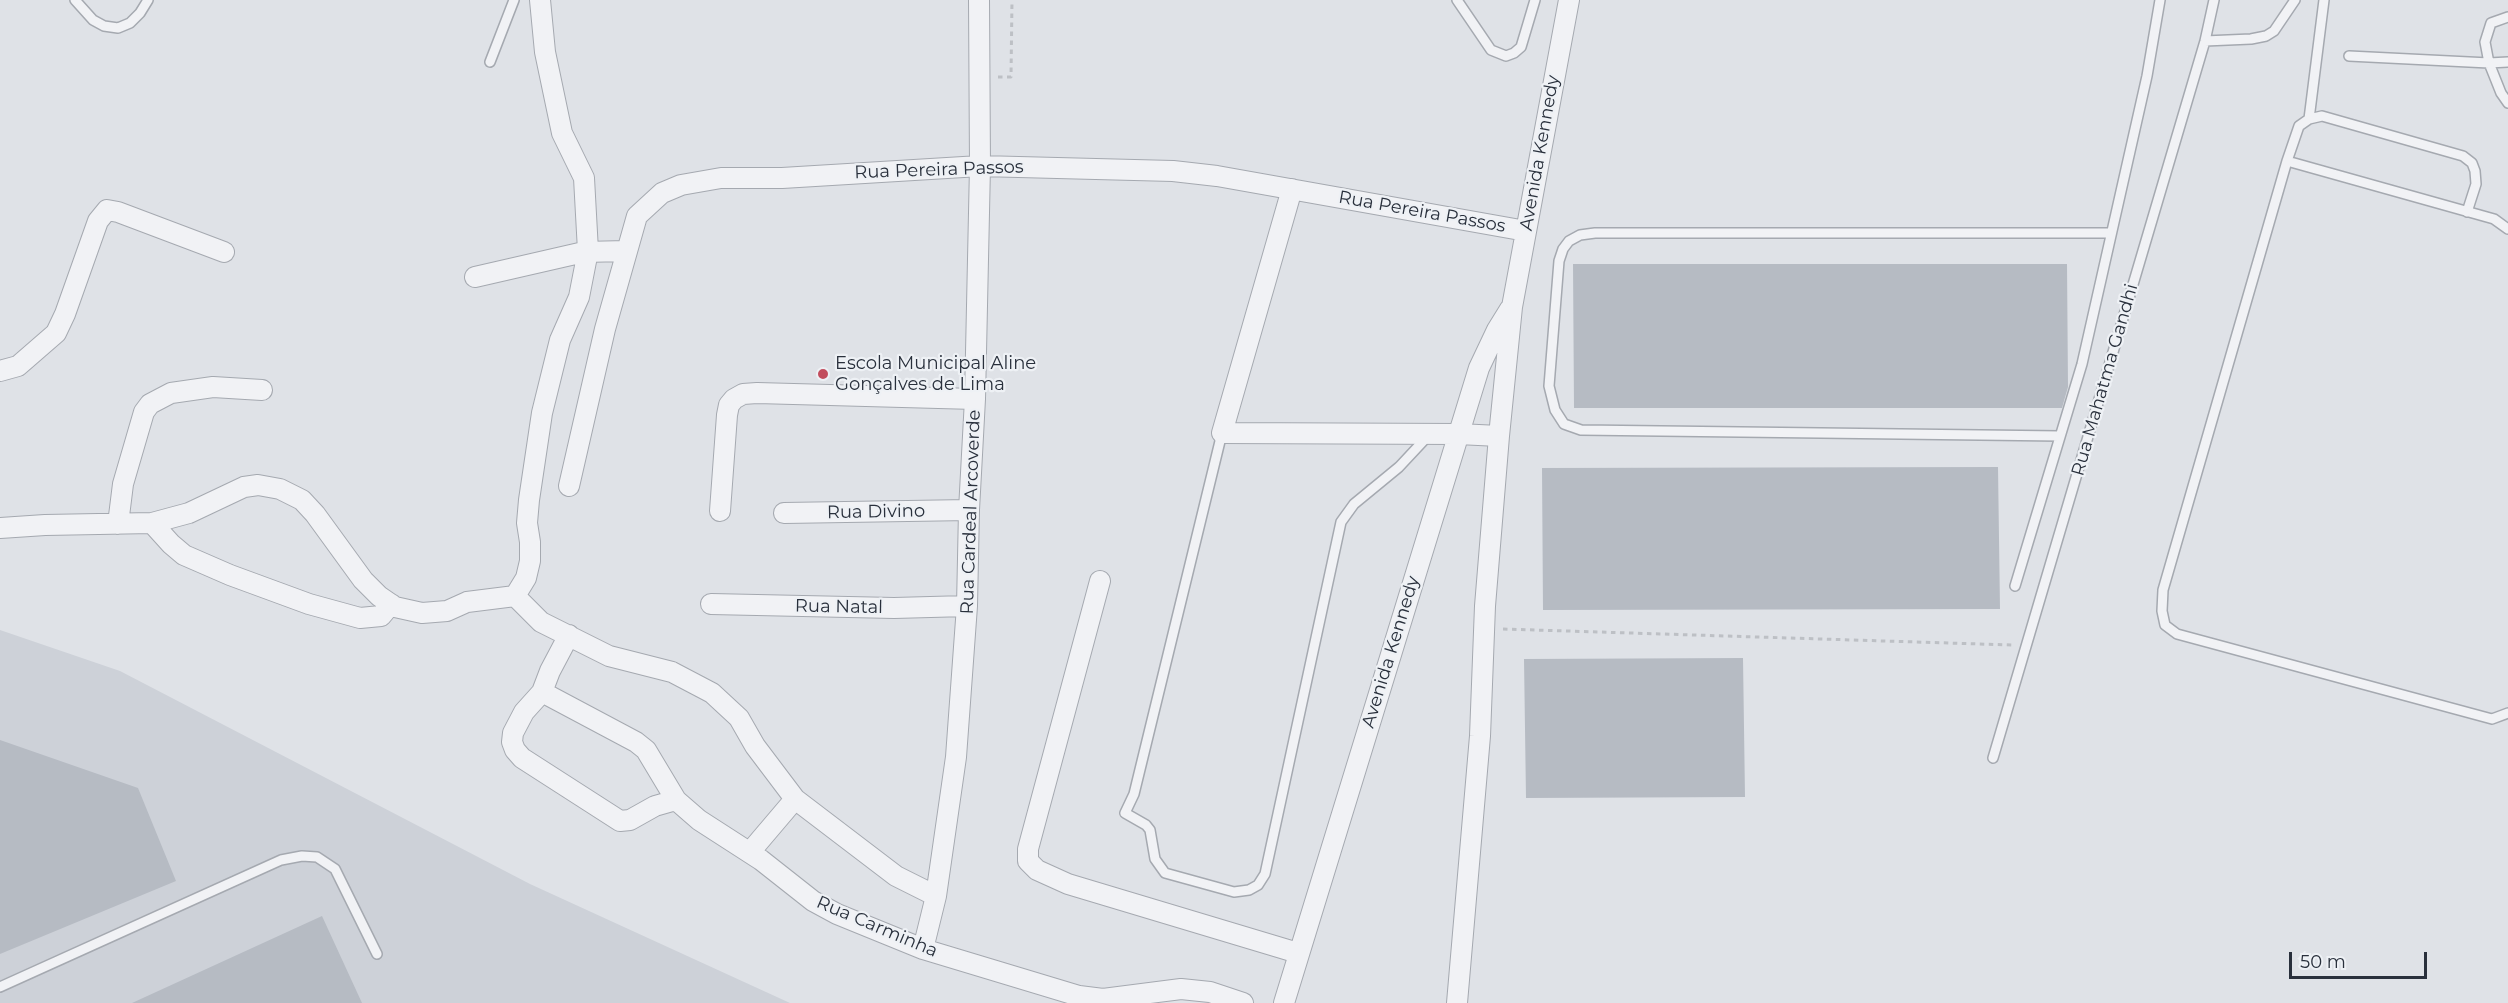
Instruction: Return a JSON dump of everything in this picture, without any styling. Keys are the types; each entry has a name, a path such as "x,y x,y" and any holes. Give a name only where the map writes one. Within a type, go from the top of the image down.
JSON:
{"street":[{"path":"515,596 526,578 530,561 527,523 542,413 560,340 579,297 588,251 584,178 562,133 545,52 540,0"},
{"name":"Rua Cardeal Arcoverde","path":"923,949 936,896 956,757 967,606 975,399 980,166 979,0"},
{"name":"Avenida Kennedy","path":"1457,1003 1480,736 1484,628 1498,436 1512,307 1569,0"},
{"name":"Rua Pereira Passos","path":"569,486 605,329 637,216 662,193 681,185 721,178 782,178 980,166 1173,171 1217,176 1526,231"},
{"path":"1292,189 1221,433 1498,436"},
{"path":"0,370 18,366 56,333 98,221 107,210 118,212 224,252"},
{"path":"475,277 588,251 626,251"},
{"name":"Avenida Kennedy","path":"1284,1003 1458,434 1488,348 1512,307"},
{"path":"118,524 123,484 144,412 150,404 171,393 213,387 262,390"},
{"path":"720,511 729,405 743,394 975,399"},
{"path":"0,528 166,521 189,513 244,487 258,485 280,489 302,501 315,514 363,580 391,604 422,613 447,611 467,602 515,596"},
{"name":"Rua Divino","path":"784,513 969,510"},
{"path":"152,523 184,555 230,575 309,604 360,618 381,616 391,604"},
{"path":"1100,581 1028,849 1028,861 1037,870 1068,884 1298,953"},
{"path":"515,596 530,614 541,622 609,656 672,672 719,698 739,718 755,746 795,799 896,876 936,896"},
{"name":"Rua Natal","path":"711,604 894,608 967,606"},
{"path":"569,635 542,692 524,712 513,733 512,742 522,758 620,821 630,820 655,806 676,800"},
{"name":"Rua Carminha","path":"542,692 636,742 646,750 676,800 699,819 750,852 813,901 837,914 923,949 1079,996 1103,999 1180,989 1210,992 1243,1003"},
{"path":"750,852 795,799"}],"lane":[{"path":"75,0 93,20 105,26 118,28 130,23 148,0"},
{"path":"490,62 514,0"},
{"path":"1457,0 1491,50 1506,56 1521,47 1535,0"},
{"path":"2016,586 2082,364 2147,76 2160,0"},
{"name":"Rua Mahatma Gandhi","path":"1993,758 2205,41 2214,0"},
{"path":"2205,41 2266,36 2274,31 2295,0"},
{"path":"2309,118 2324,0"},
{"path":"2508,17 2491,23 2486,42 2489,63 2501,93 2508,103"},
{"path":"2349,56 2508,62"},
{"path":"2467,212 2476,184 2472,163 2463,156 2322,116 2309,118 2299,126 2163,590 2162,611 2165,625 2177,634 2492,719 2508,713"},
{"path":"2287,161 2494,219 2508,229"},
{"path":"2060,436 1581,430 1564,424 1555,410 1549,386 1559,261 1569,241 1595,233 2110,233"},
{"path":"1221,433 1134,794 1125,813 1146,825 1150,830 1155,859 1165,873 1234,892 1249,890 1258,885 1265,874 1341,522 1354,504 1399,467 1430,434"},
{"path":"0,987 281,860 302,856 317,857 335,869 378,954"}],"path":[{"path":"998,77 1011,77 1012,0"},
{"path":"1484,628 2026,645"}],"shaded area":[{"path":"0,630 120,671 530,884 790,1003 0,1003"}],"building":[{"path":"1573,264 2067,264 2068,387 2062,408 1574,408"},
{"path":"1998,467 2000,609 1543,610 1542,468"},
{"path":"1743,658 1745,797 1526,798 1524,659"},
{"path":"0,740 138,788 176,881 0,954"},
{"path":"322,916 362,1003 132,1003"}],"place":[{"name":"Escola Municipal Aline Gonçalves de Lima","path":"823,374"}]}
